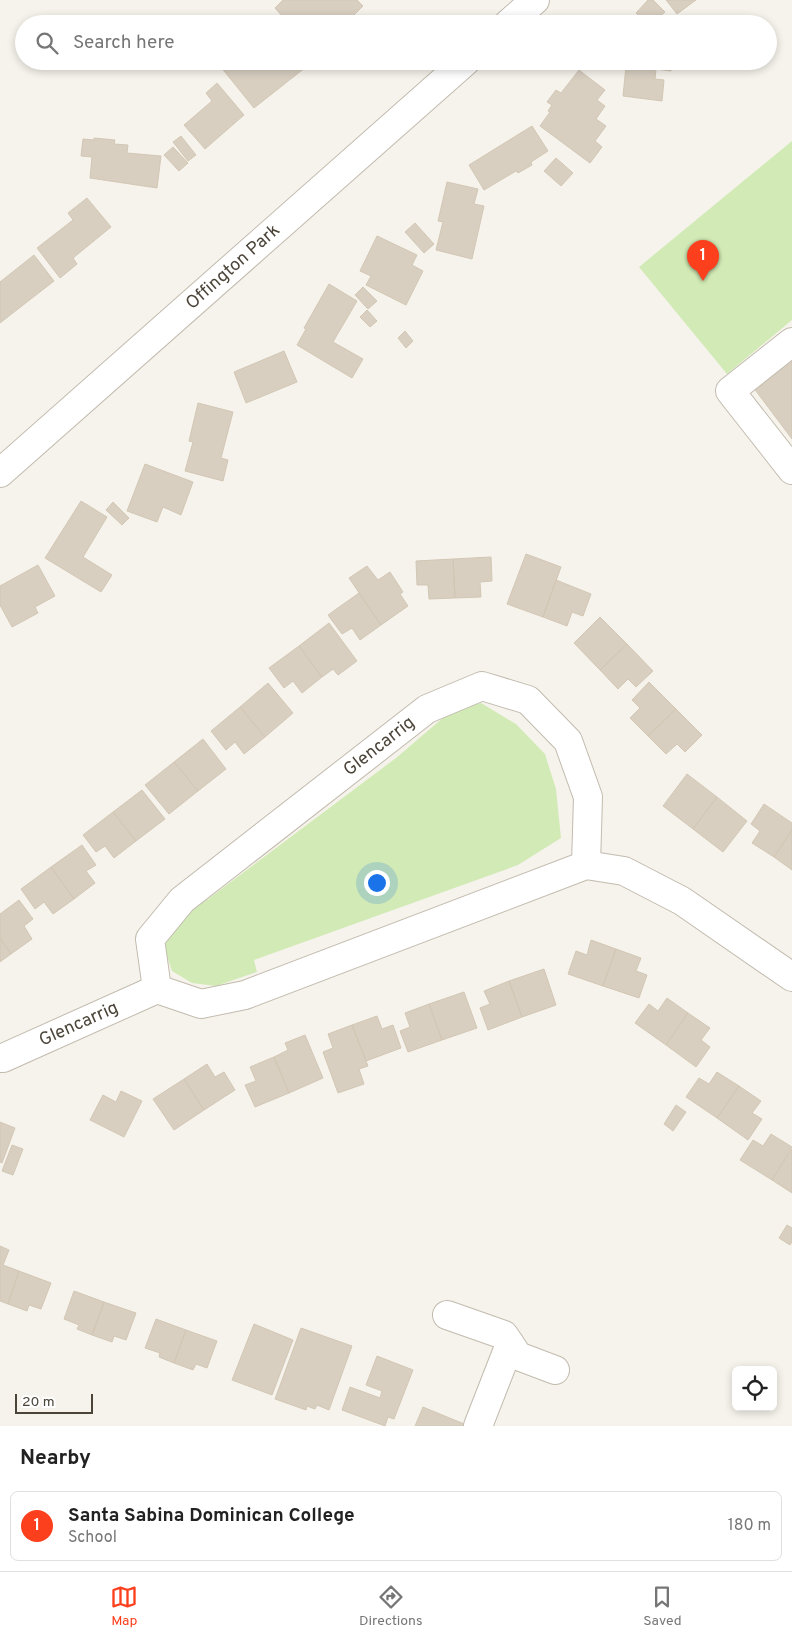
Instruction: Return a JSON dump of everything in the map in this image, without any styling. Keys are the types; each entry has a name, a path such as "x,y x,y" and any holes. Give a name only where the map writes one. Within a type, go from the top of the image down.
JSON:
{"street":[{"path":"518,15 535,0"},
{"name":"Offington Park","path":"0,473 456,70"},
{"path":"792,342 730,391 792,470"},
{"name":"Glencarrig","path":"0,1058 4,1058 157,989 150,939 182,900 427,709 482,686 528,700 568,741 588,797 586,865"},
{"path":"157,989 201,1004 246,995 586,865 624,871 682,902 792,977"},
{"path":"447,1315 504,1336 518,1356 555,1370"},
{"path":"478,1426 510,1344"}],"green space":[{"path":"792,141 792,320 727,374 639,267"},
{"path":"481,703 516,724 545,754 556,789 561,838 518,865 254,960 257,972 216,986 192,983 172,971 162,941 169,925 208,899 396,758 451,711"}],"building":[{"path":"283,0 357,0 363,6 354,15 281,15 275,8"},
{"path":"648,0 653,0 665,12 662,15 638,15 636,13"},
{"path":"666,0 696,0 677,14"},
{"path":"223,70 302,70 254,108"},
{"path":"579,70 605,90 597,100 605,106 596,119 606,126 595,141 602,147 590,163 540,126 550,112 548,111 552,105 547,102 556,90 561,93"},
{"path":"626,70 656,70 655,79 664,80 662,101 623,96"},
{"path":"217,83 244,115 205,149 184,125 212,101 206,93"},
{"path":"532,126 548,151 531,162 532,165 518,173 516,171 484,190 469,165"},
{"path":"181,136 196,155 188,161 173,142"},
{"path":"94,138 115,140 114,144 128,145 127,153 161,156 157,188 90,178 92,157 81,156 83,139 94,140"},
{"path":"173,147 188,163 179,171 164,155"},
{"path":"556,158 573,173 561,186 544,171"},
{"path":"447,182 478,189 474,204 484,206 472,259 436,250 443,222 438,221"},
{"path":"87,198 111,227 73,258 77,264 60,278 37,248 73,220 68,213"},
{"path":"415,223 434,244 424,253 405,232"},
{"path":"377,236 417,255 412,265 423,271 406,305 366,285 371,276 360,271"},
{"path":"34,255 54,281 0,323 0,282"},
{"path":"329,284 357,301 333,342 363,359 352,378 297,345 306,329 304,328"},
{"path":"363,287 377,301 368,309 355,295"},
{"path":"367,310 377,321 370,327 360,317"},
{"path":"405,331 413,341 406,348 398,338"},
{"path":"792,345 792,439 747,379"},
{"path":"284,351 297,382 246,403 234,372"},
{"path":"198,403 233,412 221,458 228,460 223,481 185,471 193,442 189,441"},
{"path":"145,464 193,482 181,515 163,507 157,522 127,511"},
{"path":"81,501 107,517 83,557 112,575 101,592 45,558"},
{"path":"113,502 129,518 122,525 106,510"},
{"path":"526,554 561,567 543,617 507,604"},
{"path":"491,557 492,581 480,582 481,597 455,598 453,559"},
{"path":"453,559 455,598 429,599 428,585 417,585 416,561"},
{"path":"38,565 55,596 35,607 38,613 12,627 0,605 0,586"},
{"path":"367,566 378,580 390,572 403,592 400,594 408,606 381,625 349,578"},
{"path":"556,580 591,594 583,616 572,612 567,626 543,617"},
{"path":"359,593 381,625 360,640 352,628 342,634 328,615"},
{"path":"600,617 627,644 600,670 574,643"},
{"path":"329,623 357,661 338,675 333,669 322,677 299,646"},
{"path":"627,644 653,671 636,687 628,679 618,689 600,670"},
{"path":"299,646 322,677 302,693 293,681 284,688 269,668"},
{"path":"649,682 676,709 648,736 630,718 640,708 632,700"},
{"path":"268,683 293,713 265,737 240,707"},
{"path":"240,707 265,737 244,754 235,742 226,750 211,731"},
{"path":"676,709 702,735 685,752 677,744 666,754 648,736"},
{"path":"203,739 226,769 198,791 174,762"},
{"path":"174,762 198,791 169,814 145,785"},
{"path":"687,774 717,797 693,829 663,806"},
{"path":"142,790 165,819 136,841 113,812"},
{"path":"717,797 747,821 723,852 693,829"},
{"path":"764,804 792,823 792,830 774,857 752,843 760,831 751,824"},
{"path":"113,812 136,841 114,858 105,846 96,852 83,835"},
{"path":"792,830 792,870 774,857"},
{"path":"82,845 96,865 86,871 95,883 74,899 51,867"},
{"path":"51,867 74,899 53,914 44,902 35,909 21,889"},
{"path":"19,900 33,919 24,926 32,939 11,954 0,938 0,914"},
{"path":"0,938 11,954 0,962"},
{"path":"591,940 616,949 603,986 568,974 576,951 587,955"},
{"path":"616,949 641,958 636,971 647,975 639,998 603,986"},
{"path":"544,969 556,1005 522,1017 509,981"},
{"path":"509,981 522,1017 488,1030 480,1008 490,1004 484,991"},
{"path":"464,992 477,1028 442,1040 429,1004"},
{"path":"667,998 688,1013 666,1045 635,1023 649,1004 658,1011"},
{"path":"429,1004 442,1040 408,1052 400,1031 410,1027 405,1013"},
{"path":"688,1013 710,1028 701,1040 710,1047 696,1067 666,1045"},
{"path":"377,1016 382,1029 393,1025 401,1048 366,1061 352,1025"},
{"path":"352,1025 368,1066 359,1069 364,1084 338,1093 323,1052 333,1048 328,1034"},
{"path":"305,1035 323,1078 289,1093 274,1057 288,1050 285,1043"},
{"path":"274,1057 289,1093 255,1107 245,1085 256,1081 250,1067"},
{"path":"207,1064 215,1077 224,1072 235,1090 204,1110 184,1079"},
{"path":"717,1072 739,1086 717,1118 686,1097 699,1078 709,1084"},
{"path":"184,1079 204,1110 174,1130 153,1099"},
{"path":"739,1086 761,1101 752,1113 762,1119 748,1140 717,1118"},
{"path":"121,1091 142,1101 124,1137 90,1120 103,1095 116,1102"},
{"path":"676,1105 686,1112 673,1131 664,1124"},
{"path":"0,1122 15,1128 2,1163 0,1162"},
{"path":"771,1134 792,1147 772,1180 740,1160 753,1140 763,1146"},
{"path":"12,1145 23,1149 13,1175 2,1171"},
{"path":"792,1149 792,1193 772,1180"},
{"path":"787,1225 792,1228 792,1242 790,1245 779,1238"},
{"path":"0,1246 9,1250 3,1265 19,1271 8,1304 0,1301"},
{"path":"19,1271 51,1283 41,1309 29,1305 27,1311 8,1304"},
{"path":"74,1291 104,1302 92,1335 77,1329 79,1325 64,1319"},
{"path":"104,1302 136,1313 126,1340 114,1336 112,1342 92,1335"},
{"path":"156,1319 186,1330 174,1363 159,1357 160,1353 145,1348"},
{"path":"254,1324 293,1340 272,1395 232,1380"},
{"path":"301,1328 352,1346 329,1410 317,1405 315,1409 307,1406 306,1410 275,1399"},
{"path":"186,1330 217,1341 207,1368 196,1364 193,1370 174,1363"},
{"path":"377,1356 413,1370 394,1419 388,1417 385,1426 342,1410 350,1387 380,1398 382,1391 366,1385"},
{"path":"423,1407 469,1426 415,1426"}],"place":[{"name":"Santa Sabina Dominican College","path":"703,281"}]}
